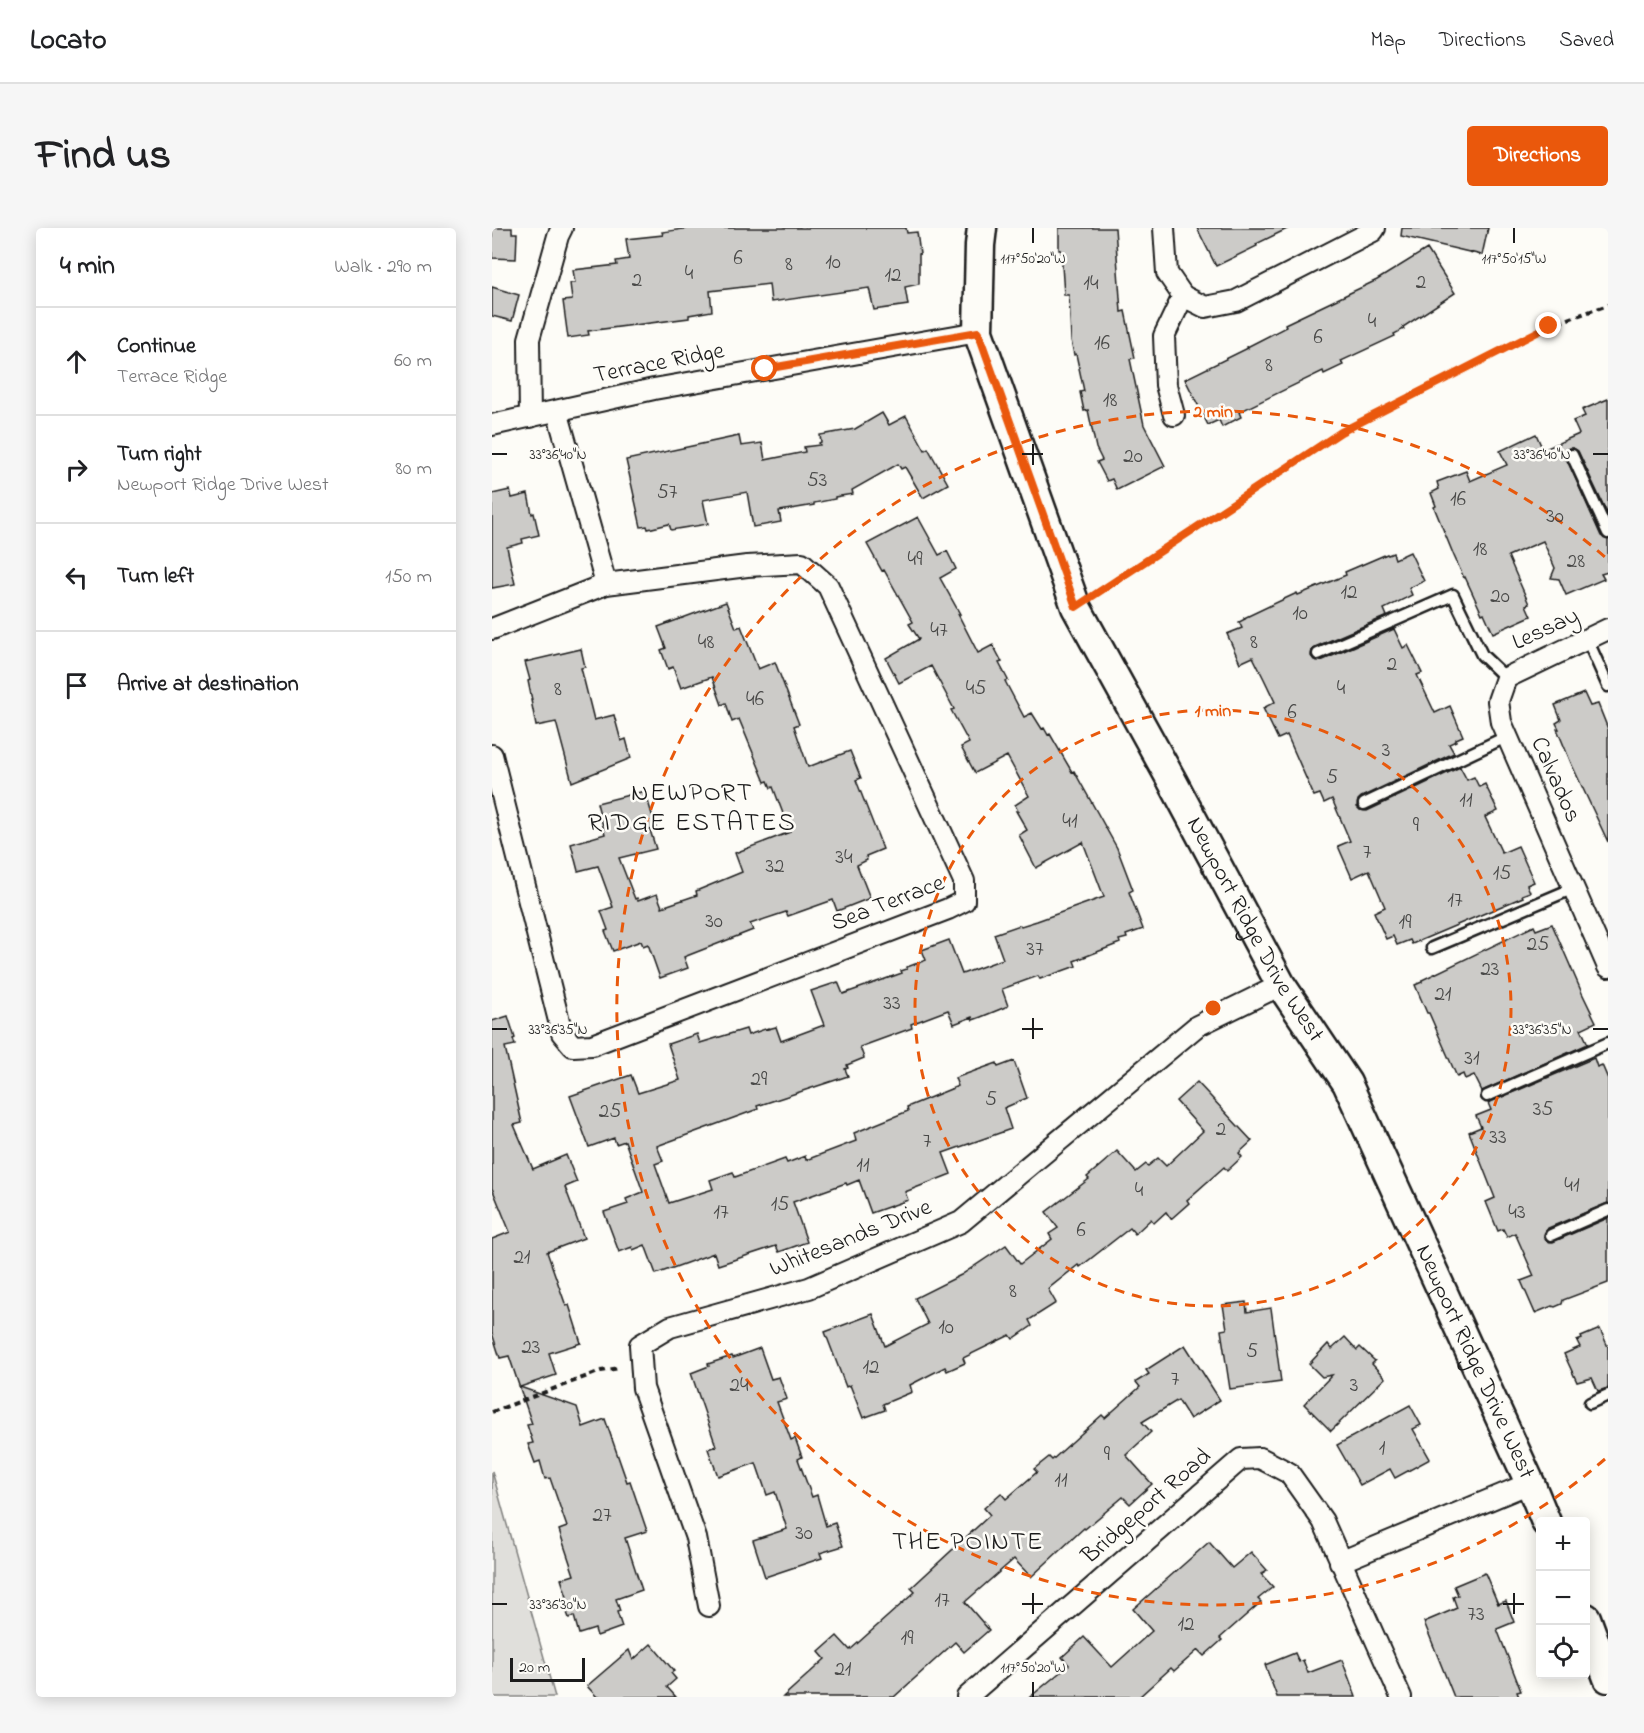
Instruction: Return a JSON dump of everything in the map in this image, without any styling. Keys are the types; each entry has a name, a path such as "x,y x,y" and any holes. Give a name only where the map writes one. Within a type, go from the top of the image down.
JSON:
{"street":[{"path":"530,417 528,339 562,228"},
{"path":"978,332 982,228"},
{"path":"1164,228 1167,273 1183,296 1205,307 1236,301 1375,228"},
{"path":"1174,415 1166,385 1164,336 1183,296"},
{"name":"Terrace Ridge","path":"492,425 654,389 978,332"},
{"name":"Newport Ridge Drive West","path":"978,332 1076,607 1172,779 1281,985 1347,1083 1544,1517"},
{"path":"557,411 606,584"},
{"name":"Sea Terrace","path":"492,629 606,584 747,566 802,563 828,586 964,881 964,901 592,1045 573,1046 562,1033 492,755"},
{"name":"Lessay","path":"1506,678 1608,629"},
{"name":"Calvados","path":"1506,678 1498,701 1501,722 1608,967"},
{"name":"Whitesands Drive","path":"709,1606 696,1538 644,1388 640,1345 670,1327 809,1288 961,1222 1197,1026 1281,985"},
{"name":"Bridgeport Road","path":"967,1697 1241,1459 1260,1458 1289,1473 1323,1521 1401,1697"},
{"path":"1340,1562 1530,1483"},
{"path":"1590,1625 1603,1647 1608,1678"}],"lane":[{"path":"1572,455 1608,533"},
{"path":"1318,654 1453,595 1482,655 1506,678"},
{"path":"1587,639 1608,686"},
{"path":"1364,804 1508,736"},
{"path":"1432,948 1574,888"},
{"path":"1487,1096 1608,1043"},
{"path":"1551,1235 1608,1210"},
{"path":"1590,1403 1608,1395"}],"path":[{"path":"1076,607 1341,432 1549,326 1608,305"},
{"path":"492,1412 601,1371 642,1365"}],"shaded area":[{"path":"492,1471 555,1697 492,1697"}],"building":[{"path":"492,228 512,228 512,233 517,233 516,259 492,258"},
{"path":"690,228 906,228 907,233 917,232 920,254 919,284 905,287 908,305 874,310 869,288 771,302 769,284 710,291 712,311 689,315 689,318 588,331 589,335 568,338 563,301 572,300 570,283 575,283 573,270 617,265 616,261 629,259 626,239 663,235 662,232"},
{"path":"1059,228 1115,228 1121,312 1125,311 1135,358 1130,359 1144,425 1165,466 1117,490 1112,479 1107,481 1097,462 1102,460 1096,448 1088,410 1084,411 1080,392 1084,391 1071,340 1069,295 1064,295"},
{"path":"1197,228 1289,228 1216,266"},
{"path":"1402,228 1488,228 1482,255 1401,236"},
{"path":"1427,249 1455,293 1403,327 1404,329 1394,334 1395,336 1341,361 1343,365 1324,374 1323,371 1239,412 1241,417 1222,427 1219,420 1208,425 1185,379 1248,348 1286,327 1285,324 1377,280"},
{"path":"492,287 519,295 512,321 492,316"},
{"path":"1608,399 1608,515 1578,451 1569,448 1565,455 1601,536 1608,540 1608,572 1601,574 1604,579 1566,595 1559,579 1551,578 1555,568 1543,541 1508,556 1529,604 1526,605 1531,616 1493,633 1454,556 1434,507 1436,506 1431,493 1439,489 1437,482 1466,471 1470,481 1507,465 1500,451 1536,434 1543,450 1579,434 1573,421 1585,416 1582,410"},
{"path":"882,413 889,425 906,416 925,450 928,448 948,484 923,498 905,467 901,469 898,464 852,490 853,494 835,497 835,499 814,503 814,505 779,511 781,522 753,527 747,492 703,500 708,524 671,530 669,524 648,529 647,526 641,527 626,460 739,436 741,446 762,443 765,460 805,452 804,447 820,445 820,435 855,429"},
{"path":"510,490 512,498 528,494 539,535 522,539 523,543 507,547 515,584 492,588 492,494"},
{"path":"918,517 939,555 947,551 956,569 940,578 978,653 993,645 1008,680 1005,681 1024,717 1032,713 1042,729 1044,728 1048,735 1050,734 1072,772 1074,771 1117,848 1133,890 1129,892 1143,929 1126,935 1127,938 1119,940 1120,943 1074,961 1076,966 1002,989 1008,1006 973,1020 972,1017 954,1024 948,1010 911,1024 912,1028 860,1047 864,1058 847,1065 848,1068 845,1069 848,1076 757,1106 758,1109 657,1146 663,1161 655,1164 669,1203 713,1189 710,1180 733,1172 735,1177 785,1159 787,1163 805,1156 806,1160 856,1141 854,1133 908,1111 907,1107 958,1086 955,1078 997,1063 998,1067 1014,1061 1027,1098 1004,1108 1011,1129 943,1153 951,1174 905,1192 908,1200 871,1213 859,1180 847,1185 846,1183 793,1202 807,1242 779,1252 776,1246 718,1265 714,1253 656,1274 645,1245 619,1252 604,1212 628,1204 626,1199 643,1192 625,1141 616,1144 614,1138 589,1147 570,1096 631,1075 638,1093 680,1080 668,1044 697,1034 700,1043 746,1029 748,1035 776,1027 781,1041 824,1025 811,991 838,982 843,994 902,973 901,971 907,967 926,960 922,950 949,940 962,974 1003,959 994,934 1104,897 1083,842 1036,868 1019,835 1027,830 1015,805 1029,796 1007,756 975,773 961,747 969,743 931,666 899,683 886,658 919,639 909,624 913,622 867,544"},
{"path":"1410,552 1424,581 1409,588 1412,595 1384,609 1387,616 1315,647 1311,656 1314,660 1321,661 1394,629 1403,648 1408,645 1422,673 1417,675 1435,713 1450,706 1463,736 1449,744 1454,753 1361,797 1357,807 1367,811 1460,767 1467,780 1474,777 1479,787 1485,784 1498,811 1485,817 1502,853 1518,846 1534,882 1527,885 1530,892 1522,895 1523,897 1412,944 1410,940 1397,945 1393,936 1386,939 1374,912 1385,907 1369,870 1352,878 1338,846 1350,841 1332,799 1324,803 1320,794 1314,796 1287,735 1278,739 1263,708 1275,702 1253,657 1240,663 1227,634 1242,628 1239,622 1244,618 1297,593 1298,595 1346,575 1345,572 1387,554 1393,553 1395,559"},
{"path":"726,602 736,628 741,626 758,669 775,662 799,724 794,726 808,767 850,751 861,778 856,780 883,849 866,856 867,860 857,865 870,898 837,911 833,900 788,916 786,912 750,924 753,930 684,957 688,968 660,978 648,944 643,946 641,941 613,951 605,931 608,930 601,911 613,907 598,866 578,871 571,844 605,834 597,803 645,791 656,828 650,830 656,849 619,858 635,899 637,898 638,901 657,894 662,907 697,895 696,891 742,872 735,853 790,832 773,787 771,788 768,781 765,782 739,719 732,722 726,703 722,705 712,677 681,688 673,667 668,669 661,650 666,648 658,627"},
{"path":"581,649 585,667 581,668 594,720 614,715 621,741 626,739 631,758 572,782 556,722 536,726 528,681 530,680 525,662"},
{"path":"1584,693 1590,706 1598,704 1608,729 1608,842 1571,763 1556,723 1561,720 1555,705"},
{"path":"1552,924 1596,1022 1581,1029 1588,1044 1482,1091 1474,1075 1465,1079 1463,1074 1457,1077 1415,985 1534,926 1536,930"},
{"path":"508,1016 515,1045 505,1047 522,1123 514,1125 533,1169 566,1155 577,1182 565,1187 584,1238 547,1252 566,1306 569,1305 581,1343 549,1353 556,1375 520,1387 577,1407 583,1427 605,1419 647,1531 625,1538 642,1590 616,1599 622,1627 597,1636 595,1629 579,1634 574,1616 569,1618 562,1599 567,1597 561,1579 574,1575 559,1530 567,1527 550,1478 545,1479 540,1461 535,1463 528,1444 533,1443 527,1425 532,1424 509,1356 500,1358 492,1333 492,1239 510,1232 492,1188 492,1021"},
{"path":"1594,1058 1597,1067 1602,1065 1608,1079 1608,1203 1548,1228 1544,1235 1547,1241 1553,1242 1608,1218 1608,1283 1563,1300 1562,1304 1555,1307 1552,1306 1535,1313 1521,1281 1534,1276 1515,1233 1507,1237 1503,1229 1498,1231 1486,1202 1495,1198 1469,1132 1481,1127 1476,1116 1491,1110 1488,1103"},
{"path":"1197,1082 1252,1141 1239,1153 1242,1157 1227,1171 1224,1167 1187,1200 1189,1203 1171,1219 1166,1212 1154,1223 1151,1219 1135,1234 1130,1228 1048,1289 1056,1303 1029,1320 1032,1326 1013,1339 1010,1335 963,1358 965,1363 947,1371 945,1367 910,1385 912,1392 883,1404 885,1410 863,1418 850,1385 846,1387 825,1332 873,1314 885,1346 928,1324 915,1298 961,1275 1006,1245 1020,1264 1052,1239 1049,1234 1058,1228 1046,1212 1089,1179 1087,1177 1117,1151 1136,1172 1158,1158 1166,1166 1203,1131 1176,1101"},
{"path":"1246,1302 1247,1312 1271,1308 1281,1382 1230,1389 1221,1330 1227,1329 1223,1305"},
{"path":"1600,1329 1608,1347 1608,1388 1598,1391 1592,1378 1577,1382 1564,1354 1580,1347 1577,1341 1582,1339 1581,1337"},
{"path":"1345,1337 1357,1350 1360,1347 1375,1361 1372,1364 1385,1378 1331,1431 1304,1404 1332,1375 1322,1377 1309,1364 1328,1344 1332,1349"},
{"path":"1185,1345 1220,1400 1190,1419 1178,1400 1142,1422 1151,1432 1126,1455 1152,1484 1130,1504 1123,1497 1084,1528 1031,1577 1014,1559 965,1602 989,1630 964,1652 955,1642 894,1697 783,1697 825,1659 819,1652 837,1636 850,1650 915,1592 911,1588 990,1515 984,1508 1001,1493 1006,1499 1037,1472 1034,1469 1049,1457 1052,1460 1102,1415 1105,1418 1140,1387 1136,1382 1149,1374 1146,1370"},
{"path":"760,1348 771,1379 779,1377 787,1399 777,1402 791,1440 795,1438 802,1457 798,1459 812,1497 817,1495 826,1526 835,1523 843,1546 820,1553 822,1558 765,1577 753,1540 787,1529 775,1492 767,1495 756,1463 718,1476 708,1449 716,1446 691,1373 709,1366 708,1364"},
{"path":"1410,1405 1421,1425 1413,1429 1430,1459 1395,1478 1390,1469 1360,1485 1337,1445"},
{"path":"1209,1542 1232,1568 1251,1552 1267,1570 1261,1574 1273,1587 1258,1599 1261,1602 1220,1638 1222,1640 1204,1656 1198,1650 1174,1671 1171,1668 1139,1697 1030,1697 1069,1665 1062,1657 1084,1637 1112,1667 1152,1631 1133,1609"},
{"path":"1485,1573 1498,1604 1506,1601 1514,1622 1497,1629 1521,1691 1517,1692 1519,1697 1454,1697 1424,1622 1457,1608 1453,1597 1458,1595 1454,1586"},
{"path":"651,1644 674,1671 671,1673 676,1679 667,1687 676,1697 597,1697 587,1686 629,1650 633,1660"},
{"path":"1295,1653 1299,1662 1303,1660 1308,1673 1342,1660 1356,1697 1277,1697 1265,1665"}],"district":[{"name":"NEWPORT RIDGE ESTATES","path":"692,809"},
{"name":"THE POINTE","path":"968,1543"}],"route":[{"path":"765,369 978,332 1076,607 1341,432 1549,326"}]}
